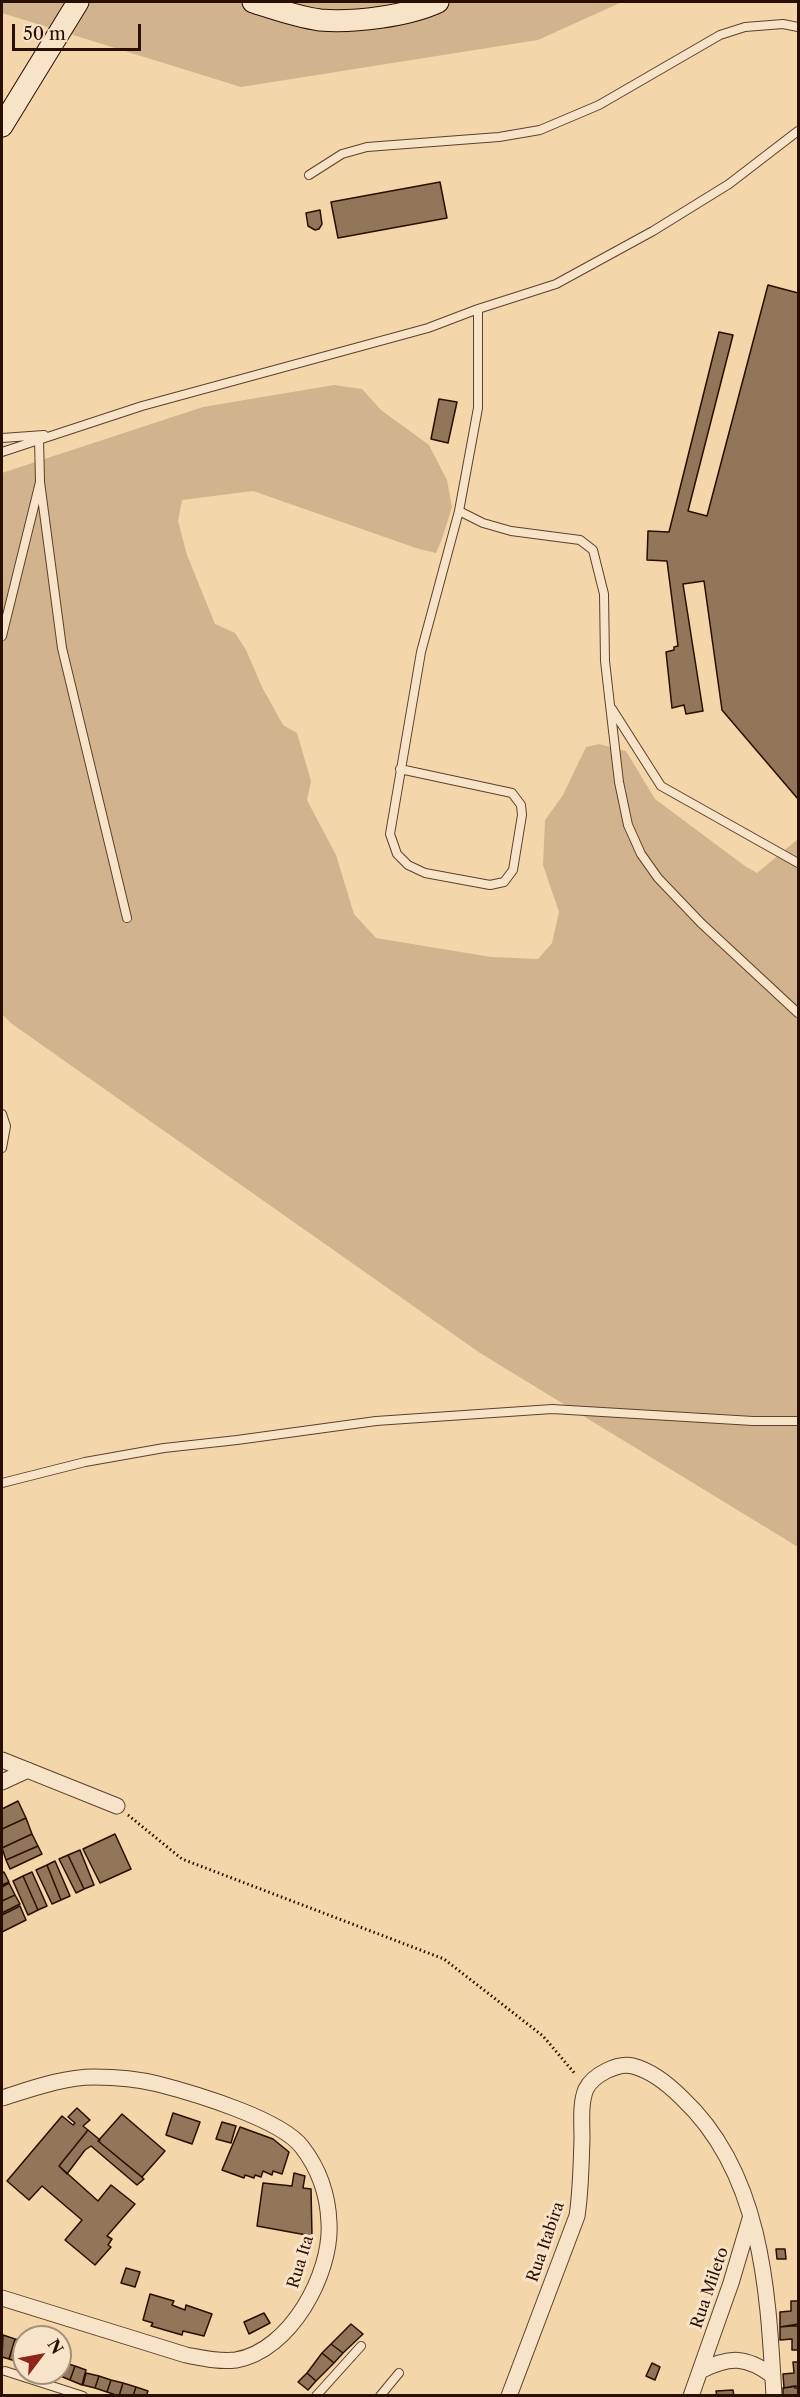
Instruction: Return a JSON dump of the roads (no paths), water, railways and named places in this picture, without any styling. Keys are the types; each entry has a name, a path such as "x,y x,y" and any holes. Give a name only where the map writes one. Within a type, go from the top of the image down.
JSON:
{"main road":[{"path":"2,126 78,2"},
{"path":"253,2 321,20 347,20 410,11 438,2"}],"street":[{"path":"2,1760 117,1806"},
{"path":"2,1782 28,1770"},
{"name":"Rua Itabira","path":"509,2396 577,2216 581,2187 583,2102 587,2087 597,2077 616,2066 630,2065 666,2082 712,2131 738,2181 751,2216"},
{"name":"Rua Ita","path":"2,2098 81,2078 136,2080 183,2092 270,2122 301,2145 310,2160 327,2198 330,2224 324,2260 303,2310 275,2340 254,2354 236,2360 211,2360 186,2355 2,2298"},
{"path":"751,2216 763,2272 769,2318 774,2396"},
{"name":"Rua Mileto","path":"691,2396 731,2283 751,2216"},
{"path":"700,2371 726,2360 737,2360 761,2367 773,2376"}],"lane":[{"path":"309,175 342,154 367,147 499,137 540,130 599,105 720,35 745,27 783,24 798,27"},
{"path":"2,452 142,406 428,328 556,284 653,231 729,184 798,131"},
{"path":"400,769 512,793 518,799 522,815 513,870 504,882 490,885 425,873 408,865 397,854 390,834 400,769 421,652 459,511 478,408 478,309"},
{"path":"2,438 42,437"},
{"path":"42,437 40,482 62,648 127,918"},
{"path":"2,636 40,482"},
{"path":"459,511 511,531 580,540 593,550 604,594 605,661 619,782 626,814 641,854 658,878 701,923 798,1013"},
{"path":"610,705 661,786 798,863"},
{"path":"2,1114 6,1126 2,1148"},
{"path":"2,1483 85,1462 164,1448 376,1421 552,1409 753,1421 798,1421"},
{"path":"316,2396 361,2346"},
{"path":"5,2371 84,2396"},
{"path":"380,2396 399,2373"}]}
